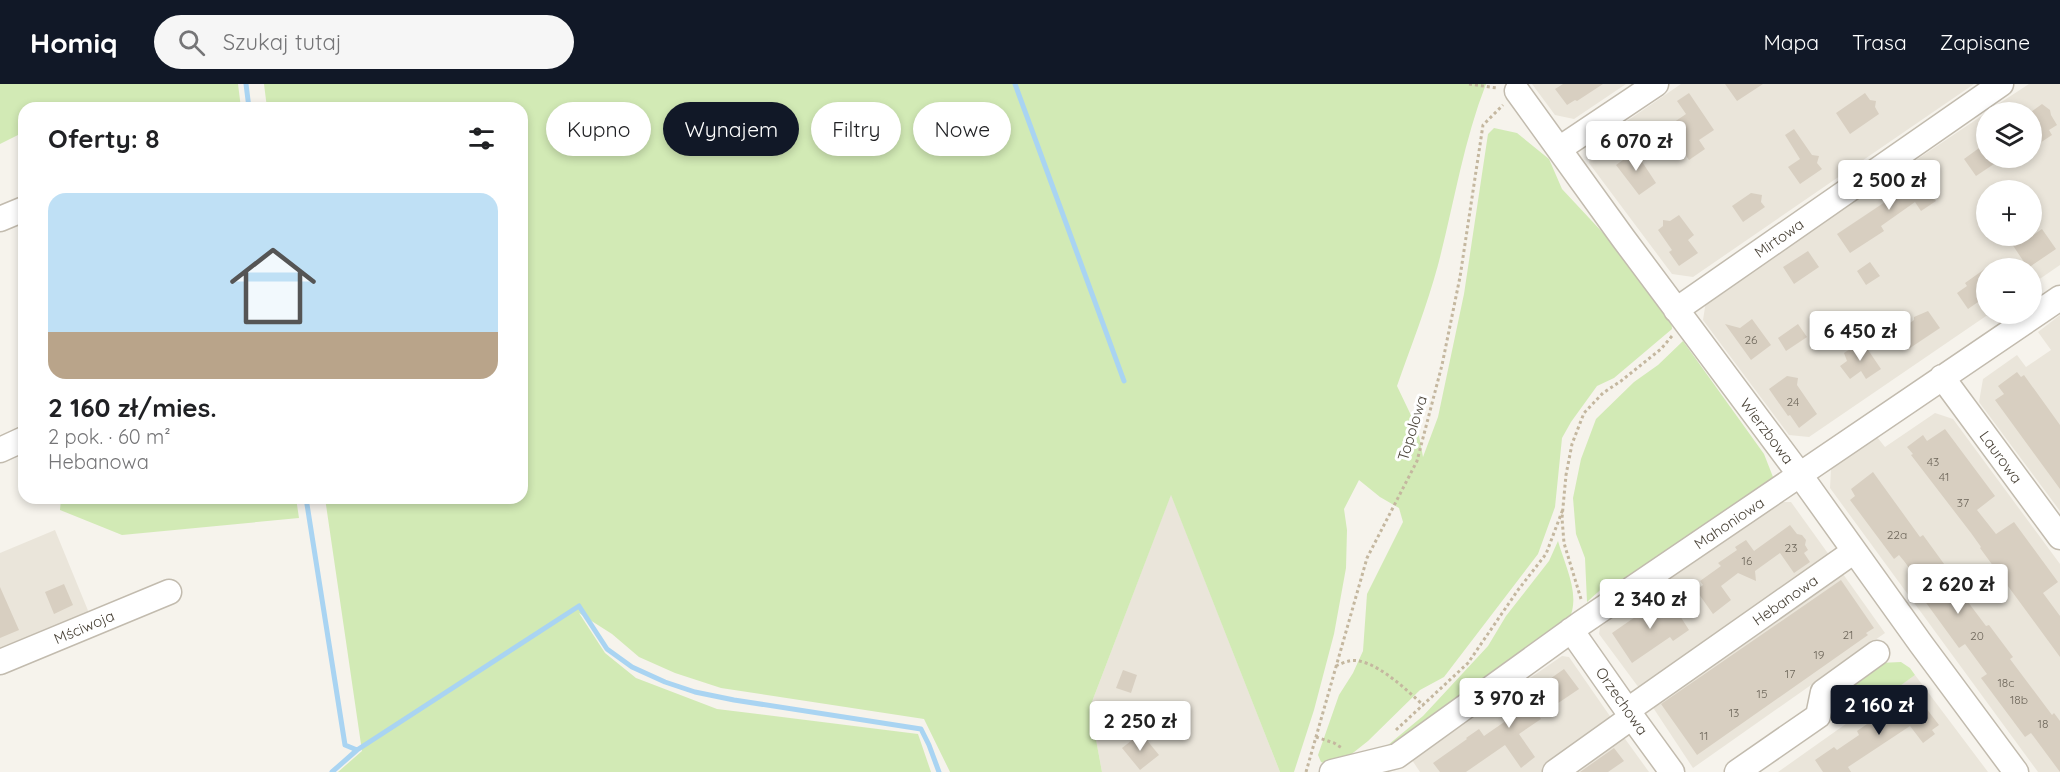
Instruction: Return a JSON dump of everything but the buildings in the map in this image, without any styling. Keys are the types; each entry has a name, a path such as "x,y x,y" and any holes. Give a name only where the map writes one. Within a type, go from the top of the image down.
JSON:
{"street":[{"path":"1559,149 1656,84"},
{"name":"Mirtowa","path":"1681,317 2001,84"},
{"name":"Wierzbowa","path":"1517,91 2016,772"},
{"path":"0,219 18,212"},
{"name":"Mahoniowa","path":"1332,772 1399,754 1576,627 2060,298"},
{"name":"Laurowa","path":"1942,377 2060,537"},
{"path":"0,450 18,442"},
{"name":"Hebanowa","path":"1555,772 1630,714 1853,552"},
{"name":"Mściwoja","path":"0,662 169,592"},
{"name":"Orzechowa","path":"1576,627 1630,714 1672,772"},
{"path":"1737,772 1818,716 1823,692 1877,653"}],"path":[{"path":"1469,84 1517,91"},
{"name":"Topolowa","path":"1306,772 1367,558 1417,461 1429,418 1460,277 1483,125 1517,91"},
{"path":"1576,627 1582,608 1580,592 1564,543 1563,509 1572,444 1584,413 1603,393 1661,349 1681,317"},
{"path":"1399,754 1424,705 1468,663 1518,590 1546,554 1563,509"},
{"path":"1336,666 1351,660 1370,664 1398,682 1442,724"},
{"path":"1316,737 1335,743 1358,765"}],"shaded area":[{"path":"1532,84 1626,84 1574,119 1555,115"},
{"path":"1681,84 1974,84 1693,277 1672,274 1589,163 1592,145"},
{"path":"2029,84 2060,84 2060,265 2042,277 2042,258 1976,258 1976,323 1809,437 1789,435 1703,320 1706,301 1976,120 1976,168 2042,168 2042,102 2001,102"},
{"path":"2060,315 2060,511 1979,402 1983,379 2017,355 2026,367 2051,350 2038,332"},
{"path":"1935,413 1953,419 2060,564 2060,772 2038,772 1830,488 1831,469 1877,437 1885,447"},
{"path":"1171,494 1280,772 1102,772 1090,707"},
{"path":"1782,502 1791,502 1832,559 1642,692 1599,634 1600,627"},
{"path":"55,530 89,613 0,652 0,553"},
{"path":"1843,574 1885,633 1693,768 1652,706"},
{"path":"1562,656 1569,657 1614,722 1543,772 1420,772 1412,760"},
{"path":"1915,675 1988,772 1778,772"},
{"path":"1623,736 1649,772 1572,772"}],"green space":[{"path":"0,84 238,84 240,102 18,102 18,135 0,144"},
{"path":"264,84 1486,84 1465,151 1434,280 1397,386 1418,430 1423,457 1438,417 1464,294 1488,134 1494,128 1517,133 1549,159 1562,189 1633,265 1671,317 1672,329 1614,378 1597,386 1571,422 1562,438 1555,507 1538,554 1444,677 1420,690 1368,741 1339,764 1328,765 1321,762 1318,755 1339,695 1363,651 1367,594 1403,522 1399,508 1380,497 1359,480 1344,509 1347,530 1346,568 1334,634 1314,710 1294,772 1280,772 1171,495 1090,707 1102,772 950,772 924,719 721,688 675,673 639,657 612,634 579,613 605,653 636,678 717,709 918,734 931,772 338,772 362,751 326,504 528,504 528,102 266,102"},
{"path":"1683,341 1764,454 1773,477 1767,488 1632,576 1608,583 1587,602 1585,558 1576,534 1573,498 1581,459 1596,419 1634,382 1658,365"},
{"path":"60,504 297,504 299,518 122,535 60,510"},
{"path":"1558,541 1573,592 1572,612 1568,621 1403,741 1382,750 1423,716 1488,646 1506,616 1549,561"},
{"path":"1901,662 1915,675 1849,723 1835,698 1879,663"}],"waterway":[{"path":"246,84 248,102"},
{"path":"1015,84 1124,381"},
{"path":"307,504 345,745 357,750"},
{"path":"332,772 357,750 579,606 607,649 632,667 695,692 921,729 939,772"}]}
